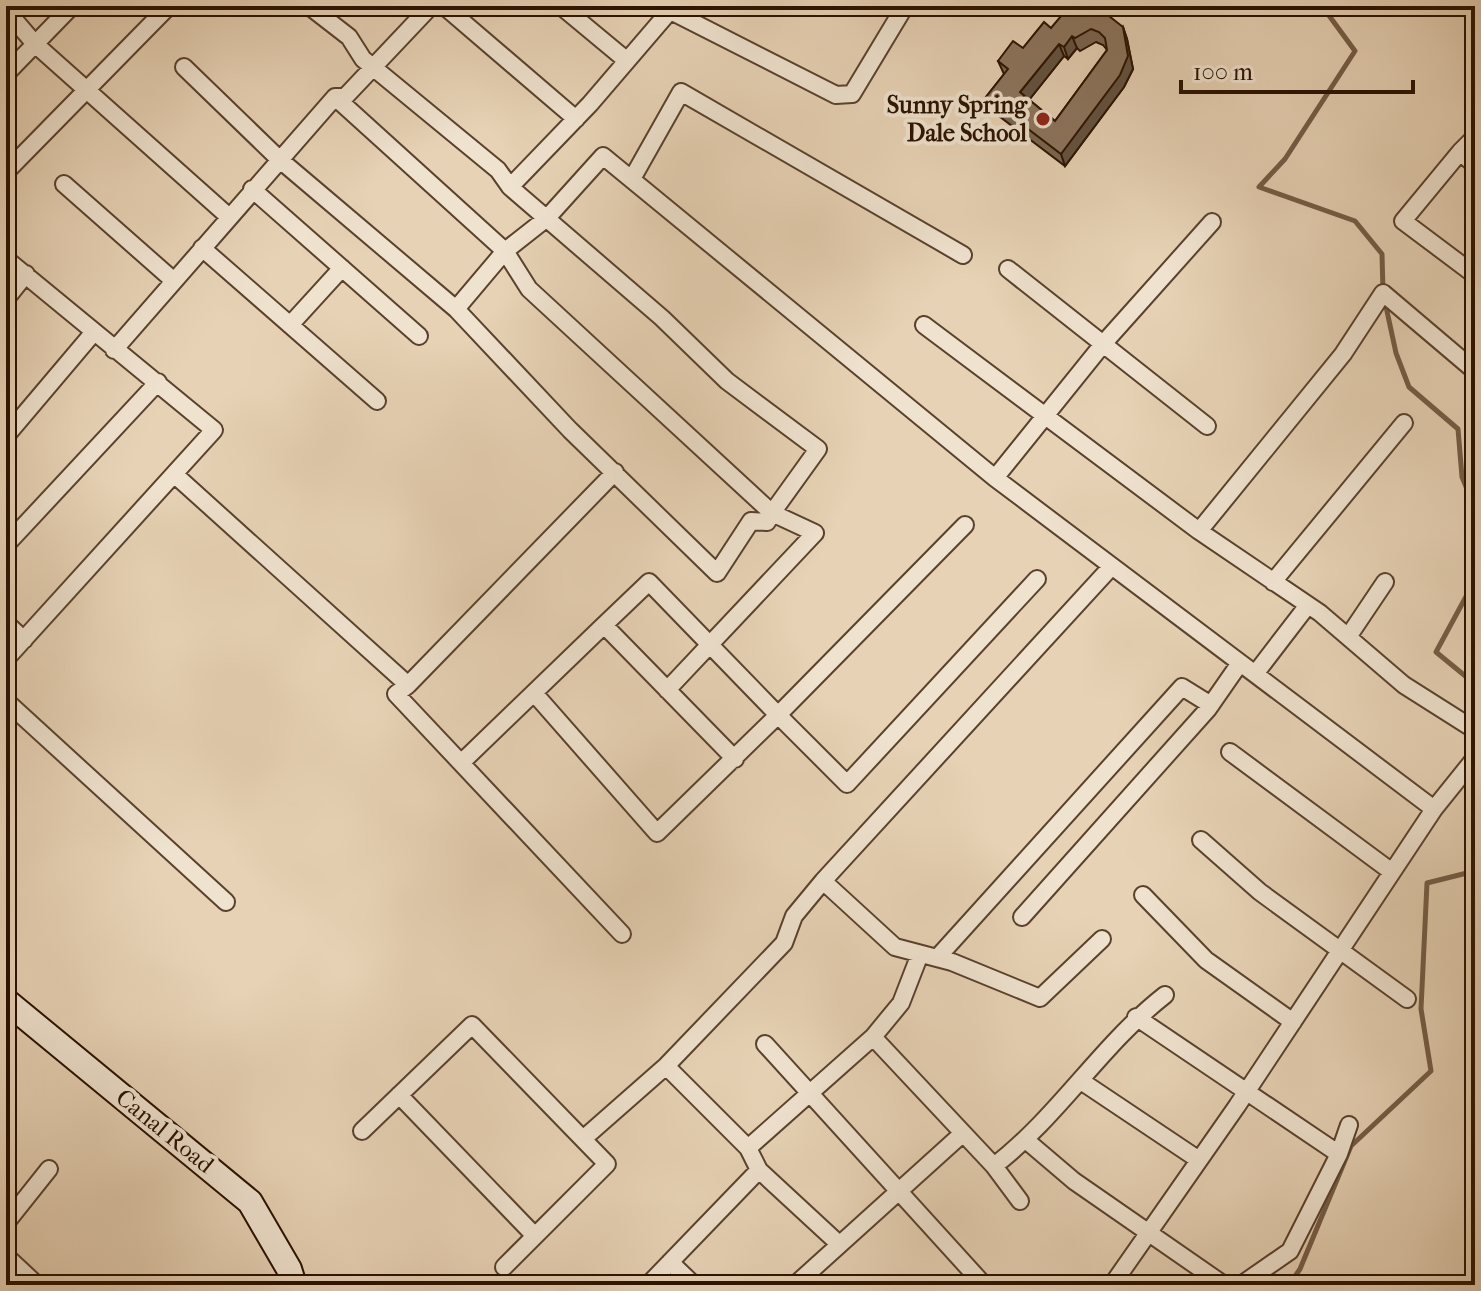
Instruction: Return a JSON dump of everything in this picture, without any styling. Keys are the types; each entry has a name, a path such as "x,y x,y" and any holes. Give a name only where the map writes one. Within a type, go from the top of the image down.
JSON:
{"street":[{"path":"6,74 72,6"},
{"path":"6,172 169,6"},
{"path":"184,67 279,159 456,309 717,573 751,521 767,522 818,449 727,381 662,318 510,187 498,170 375,65 363,59 349,37 309,6"},
{"path":"114,350 335,97 345,97 431,6"},
{"path":"444,6 576,119"},
{"path":"561,6 626,60"},
{"path":"510,187 576,119 665,9 836,95 852,94 905,6"},
{"path":"6,10 35,44 228,216"},
{"path":"633,177 681,92 963,255"},
{"path":"335,97 505,251 529,289 772,513 815,533 667,690"},
{"path":"1475,137 1403,221 1475,275"},
{"path":"1460,152 1475,165"},
{"path":"456,309 505,251 547,218 603,156 633,177 679,220 995,478 1434,809"},
{"path":"64,184 174,281"},
{"path":"252,189 419,336"},
{"path":"995,478 1103,344 1212,222"},
{"path":"202,248 377,401"},
{"path":"6,259 214,430 6,659"},
{"path":"290,325 342,268"},
{"path":"1008,269 1207,426"},
{"path":"6,299 26,274"},
{"path":"1199,531 1343,354 1383,293 1475,371"},
{"path":"924,325 1199,531 1308,605 1404,685 1475,730"},
{"path":"6,436 94,332"},
{"path":"6,545 158,382"},
{"path":"1273,582 1404,423"},
{"path":"615,472 396,694 622,934"},
{"path":"174,474 408,685"},
{"path":"534,693 657,833 735,759 965,525"},
{"path":"583,1139 666,1066 784,943 794,916 823,881 1112,566"},
{"path":"461,763 649,582 847,784 1037,579"},
{"path":"1348,637 1385,582"},
{"path":"1255,674 1308,605"},
{"path":"6,623 24,640"},
{"path":"604,625 735,759"},
{"path":"1022,917 1211,705 1240,663"},
{"path":"748,1148 873,1037 901,1003 929,956 1182,687 1211,705"},
{"path":"6,701 226,902"},
{"path":"1230,752 1392,872"},
{"path":"1112,1285 1246,1093 1434,809 1475,758"},
{"path":"1201,840 1260,892 1407,999"},
{"path":"823,881 895,947 929,956 1040,998 1102,939"},
{"path":"1143,895 1206,960 1293,1022"},
{"path":"994,1166 1027,1141 1136,1017 1165,995"},
{"name":"Canal Road","path":"6,1001 250,1202 289,1269 294,1285"},
{"path":"1136,1017 1339,1154"},
{"path":"362,1131 472,1025 607,1164 504,1267"},
{"path":"873,1037 961,1135 994,1166 1020,1201"},
{"path":"765,1044 984,1285"},
{"path":"666,1066 748,1148 759,1170 839,1244"},
{"path":"1081,1081 1199,1160"},
{"path":"399,1095 535,1236"},
{"path":"1241,1285 1290,1251 1339,1154 1349,1125"},
{"path":"795,1285 961,1135"},
{"path":"1027,1141 1074,1181 1224,1285"},
{"path":"6,1223 49,1169"},
{"path":"648,1285 759,1170"},
{"path":"6,1256 37,1285"},
{"path":"670,1262 694,1285"}],"building":[{"path":"1080,7 1100,9 1123,27 1128,56 1120,75 1061,154 986,97 1008,69 998,61 1013,41 1023,48 1044,22 1051,28 1061,16","holes":["1091,29 1105,38 1107,50 1055,121 1020,92 1059,44 1064,47 1072,36 1075,38"]}],"waterway":[{"path":"1322,6 1355,51 1285,159 1259,187 1355,221 1382,254 1383,292"},
{"path":"1385,302 1396,353 1409,387 1458,429 1462,477 1475,508"},
{"path":"1475,580 1436,652 1475,684"},
{"path":"1289,1285 1300,1269 1351,1146 1431,1071 1421,1009 1427,883 1475,871"}],"place":[{"name":"Sunny Spring Dale School","path":"1043,119"}]}
